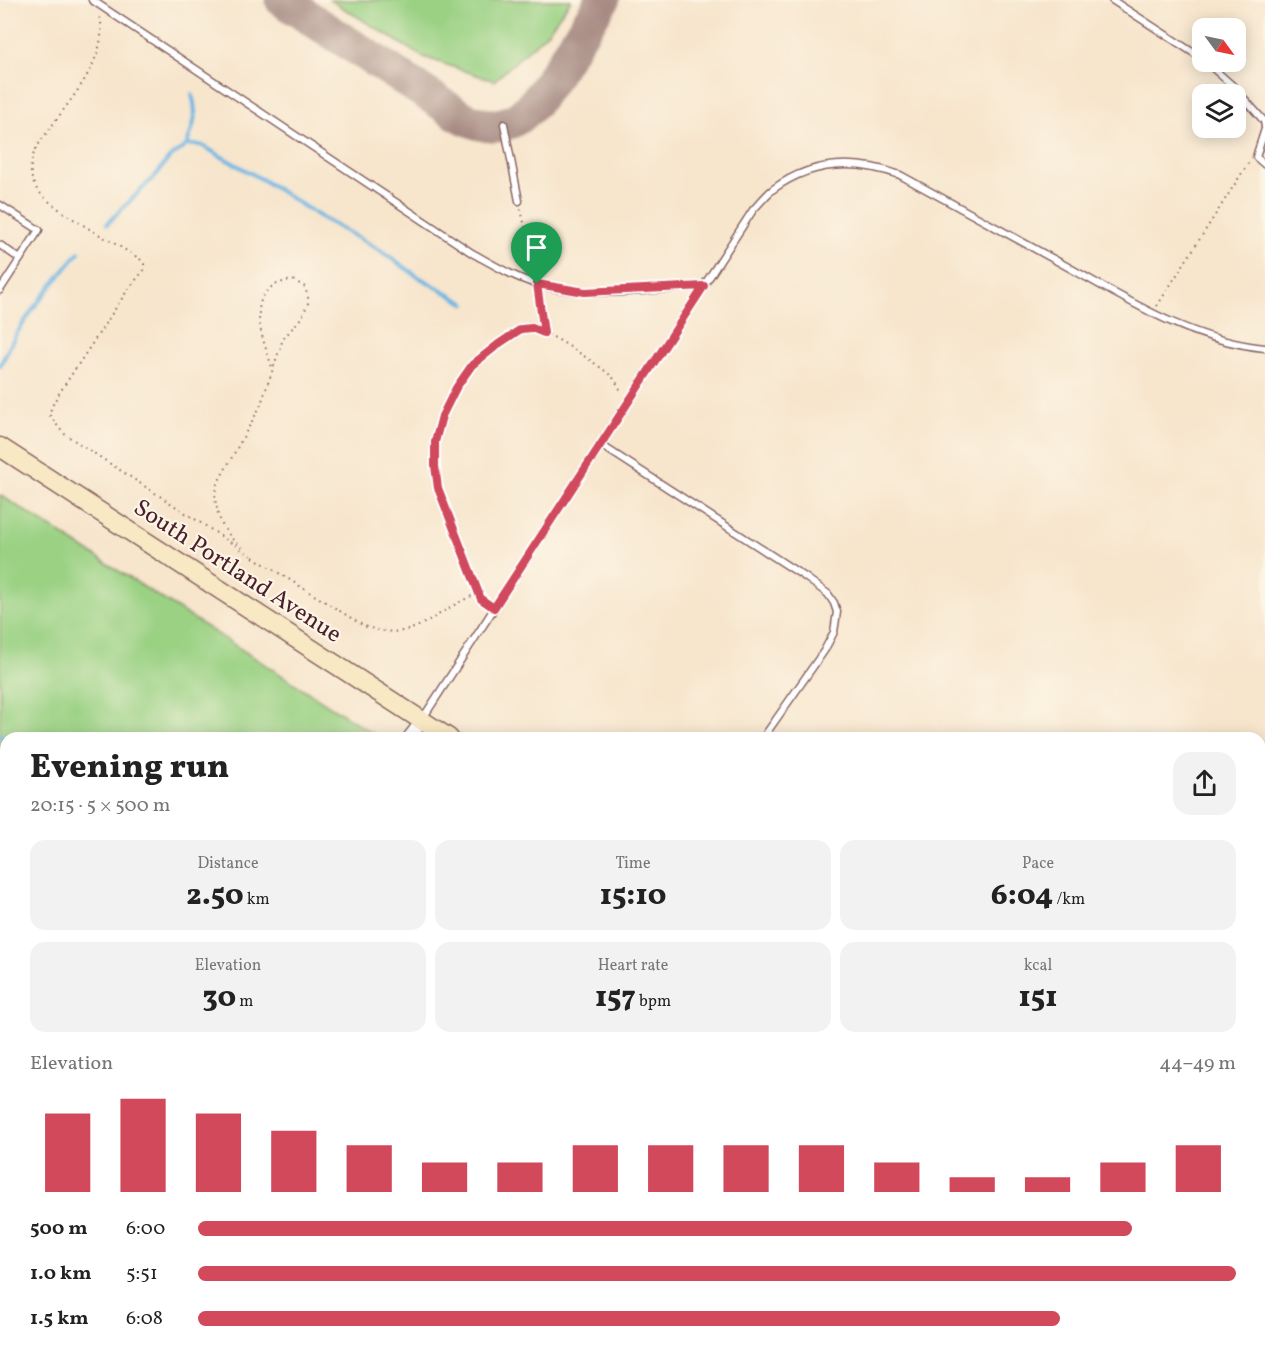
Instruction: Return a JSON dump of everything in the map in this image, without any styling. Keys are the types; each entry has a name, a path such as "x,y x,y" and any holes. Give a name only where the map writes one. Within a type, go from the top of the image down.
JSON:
{"main road":[{"name":"South Portland Avenue","path":"0,447 439,732"}],"street":[{"path":"414,732 422,721"}],"lane":[{"path":"92,0 472,253 507,273 537,284 585,292 704,286"},
{"path":"1112,0 1192,52"},
{"path":"1217,72 1264,121 1265,128 1256,157 1265,165"},
{"path":"504,124 519,201"},
{"path":"422,721 753,210 771,191 806,171 848,164 876,166 900,175 1152,313 1196,333 1239,346 1265,348"},
{"path":"0,205 39,230 0,288"},
{"path":"0,245 20,259"},
{"path":"601,445 805,577 828,594 834,603 837,612 830,641 767,732"}],"path":[{"path":"97,9 101,20 100,48 79,86 38,145 32,157 30,169 32,182 40,193 58,208 140,259 144,264 144,270 127,291 58,395 51,408 50,416 63,433 253,557 364,626 381,632 398,633 423,625 472,596 494,608"},
{"path":"1152,313 1251,159 1256,157"},
{"path":"519,201 537,284 544,333"},
{"path":"253,557 234,541 223,527 215,499 217,484 260,407 283,339 302,317 309,301 304,287 293,280 278,282 266,293 257,311 259,329 272,367"},
{"path":"481,599 438,488 435,466 435,442 442,416 456,388 472,365 521,329 532,328 544,333 610,375 622,392 625,407"}],"green space":[{"path":"330,0 571,0 547,33 494,81 421,56"},
{"path":"0,495 371,732 0,732"}],"waterway":[{"path":"187,145 195,115 192,94"},
{"path":"107,224 157,174 168,159 187,145 201,145 380,250 417,276 466,304"},
{"path":"0,366 15,336 35,306 79,252"}],"taxiway":[{"path":"282,0 459,115 477,123 493,126 520,117 531,107 603,0"}],"route":[{"path":"537,284 556,289 585,292 704,286 494,608 481,599 438,488 435,442 442,416 456,388 472,365 521,329 532,328 544,333 537,284"}]}
